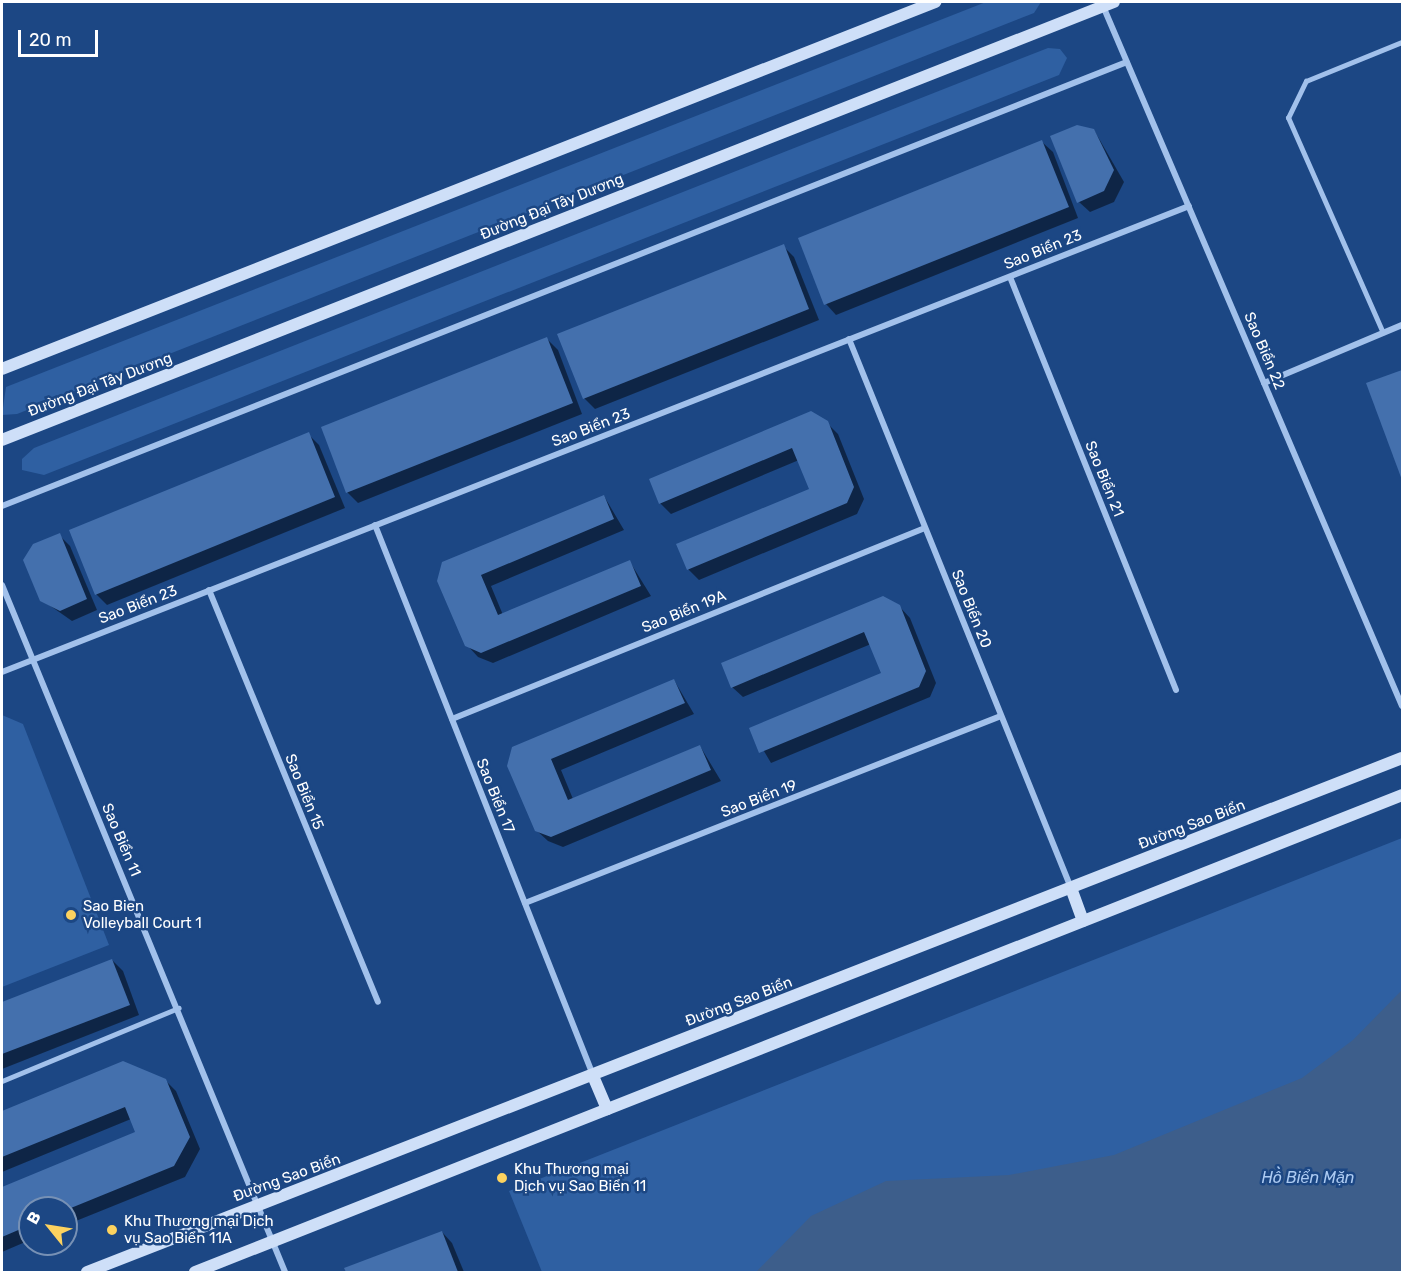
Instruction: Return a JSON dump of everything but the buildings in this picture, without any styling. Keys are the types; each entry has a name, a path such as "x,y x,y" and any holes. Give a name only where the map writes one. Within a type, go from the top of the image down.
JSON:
{"street":[{"path":"2,369 935,2"},
{"name":"Sao Biển 22","path":"1106,3 1127,62 1402,706"},
{"name":"Đường Đại Tây Dương","path":"2,440 1106,3"},
{"path":"2,506 1127,62"},
{"name":"Sao Biển 23","path":"2,672 1189,206"},
{"name":"Sao Biển 21","path":"1010,277 1176,690"},
{"path":"1264,383 1402,325"},
{"name":"Sao Biển 20","path":"849,339 1071,888"},
{"name":"Sao Biển 17","path":"375,525 593,1076"},
{"name":"Sao Biển 19A","path":"452,718 926,528"},
{"name":"Sao Biển 11","path":"2,585 260,1204 285,1272"},
{"name":"Sao Biển 15","path":"209,590 378,1002"},
{"name":"Sao Biển 19","path":"525,903 1001,716"},
{"name":"Đường Sao Biển","path":"87,1272 1402,758"},
{"path":"195,1272 1402,795"},
{"path":"1071,888 1083,921"},
{"path":"593,1076 607,1109"}],"lane":[{"path":"1383,333 1288,118 1306,81 1402,42"},
{"path":"2,1081 178,1008"}],"shaded area":[{"path":"986,2 1041,2 1034,13 17,414 2,415 6,387"},
{"path":"1048,48 1060,49 1067,58 1059,75 44,475 22,470 22,459 34,448"},
{"path":"2,715 23,724 109,945 2,987"},
{"path":"1402,838 1402,1272 542,1272 509,1191"}],"water":[{"name":"Hồ Biển Mặn","path":"1402,990 1402,1272 756,1272 811,1216 886,1181 1009,1175 1114,1155 1302,1078 1353,1040"}],"place":[{"name":"Sao Bien Volleyball Court 1","path":"71,915"},
{"name":"Khu Thương mại Dịch vụ Sao Biển 11","path":"502,1178"},
{"name":"Khu Thương mại Dịch vụ Sao Biển 11A","path":"112,1230"}]}
